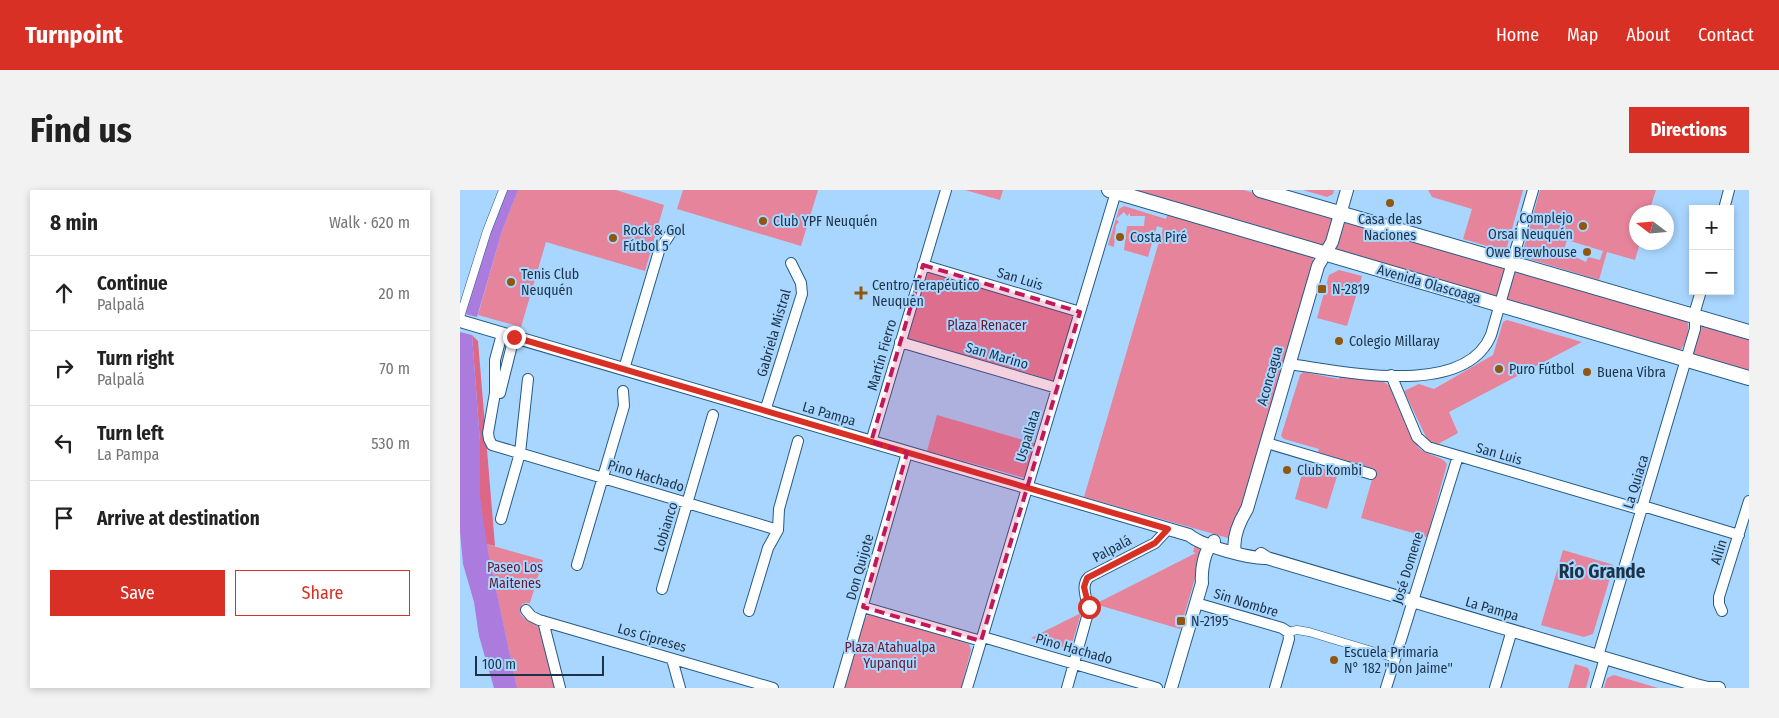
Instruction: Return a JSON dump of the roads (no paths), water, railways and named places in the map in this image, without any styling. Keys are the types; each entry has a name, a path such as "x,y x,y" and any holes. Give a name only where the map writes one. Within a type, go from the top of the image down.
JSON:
{"main road":[{"path":"1260,190 1749,332"},
{"name":"Avenida Olascoaga","path":"1113,191 1749,378"}],"street":[{"path":"460,317 486,231 503,190"},
{"name":"Martín Fierro","path":"871,442 946,190"},
{"name":"Aconcagua","path":"1236,548 1247,525 1248,509 1318,266 1332,242 1347,190"},
{"path":"1289,364 1361,374 1437,374 1472,359 1487,344 1533,190"},
{"path":"1725,205 1729,190"},
{"name":"Uspallata","path":"967,688 1080,312 1113,191"},
{"path":"624,369 659,251 663,242 672,231"},
{"name":"Gabriela Mistral","path":"766,411 802,294 801,283 791,263"},
{"name":"San Luis","path":"923,265 1080,312"},
{"name":"La Quiaca","path":"1596,688 1602,657 1642,508 1696,328 1695,311 1700,295"},
{"name":"La Pampa","path":"460,321 1189,535 1196,540 1236,548 1255,559 1267,558 1702,687 1719,688"},
{"path":"504,334 501,386 494,433 496,441 506,448"},
{"name":"Pino Hachado","path":"504,334 494,350 495,393 489,439 494,446 778,530"},
{"name":"San Marino","path":"900,342 1057,388"},
{"name":"San Luis","path":"1391,375 1420,441 1428,447 1738,535"},
{"path":"501,519 520,453 528,379"},
{"path":"578,565 624,406 623,391"},
{"name":"Lobianco","path":"662,589 714,415"},
{"path":"749,612 768,548 778,530 780,506 798,441"},
{"path":"1267,443 1371,474"},
{"name":"Don Quijote","path":"840,688 908,453"},
{"name":"José Domene","path":"1386,688 1458,456"},
{"name":"Ailín","path":"1722,611 1719,597 1749,501"},
{"name":"Palpalá","path":"1066,688 1088,613 1084,587 1086,580 1155,543 1168,529"},
{"path":"1171,688 1202,583 1209,574 1214,544"},
{"name":"Sin Nombre","path":"1196,602 1282,628 1288,632"},
{"name":"Pino Hachado","path":"863,607 1157,688"},
{"name":"Los Cipreses","path":"526,610 533,617 543,621 773,688"},
{"path":"543,621 560,688"},
{"path":"1275,688 1289,639 1288,632 1297,630 1309,632 1395,658"},
{"path":"1496,688 1512,630"},
{"path":"672,658 680,688"}],"place":[{"name":"Casa de las Naciones","path":"1390,203"},
{"name":"Club YPF Neuquén","path":"763,221"},
{"name":"Complejo Orsai Neuquén","path":"1583,226"},
{"name":"Costa Piré","path":"1120,237"},
{"name":"Rock & Gol Fútbol 5","path":"613,238"},
{"name":"Owe Brewhouse","path":"1587,252"},
{"name":"Tenis Club Neuquén","path":"511,282"},
{"name":"N-2819","path":"1322,289"},
{"name":"Centro Terapéutico Neuquén","path":"861,293"},
{"name":"Colegio Millaray","path":"1339,341"},
{"name":"Puro Fútbol","path":"1499,369"},
{"name":"Buena Vibra","path":"1587,372"},
{"name":"Club Kombi","path":"1287,470"},
{"name":"N-2195","path":"1181,621"},
{"name":"Escuela Primaria N° 182 \"Don Jaime\"","path":"1334,660"}],"district":[{"name":"Río Grande","path":"1602,571"}],"park label":[{"name":"Plaza Renacer","path":"987,325"},
{"name":"Paseo Los Maitenes","path":"515,576"},
{"name":"Plaza Atahualpa Yupanqui","path":"890,656"}]}
